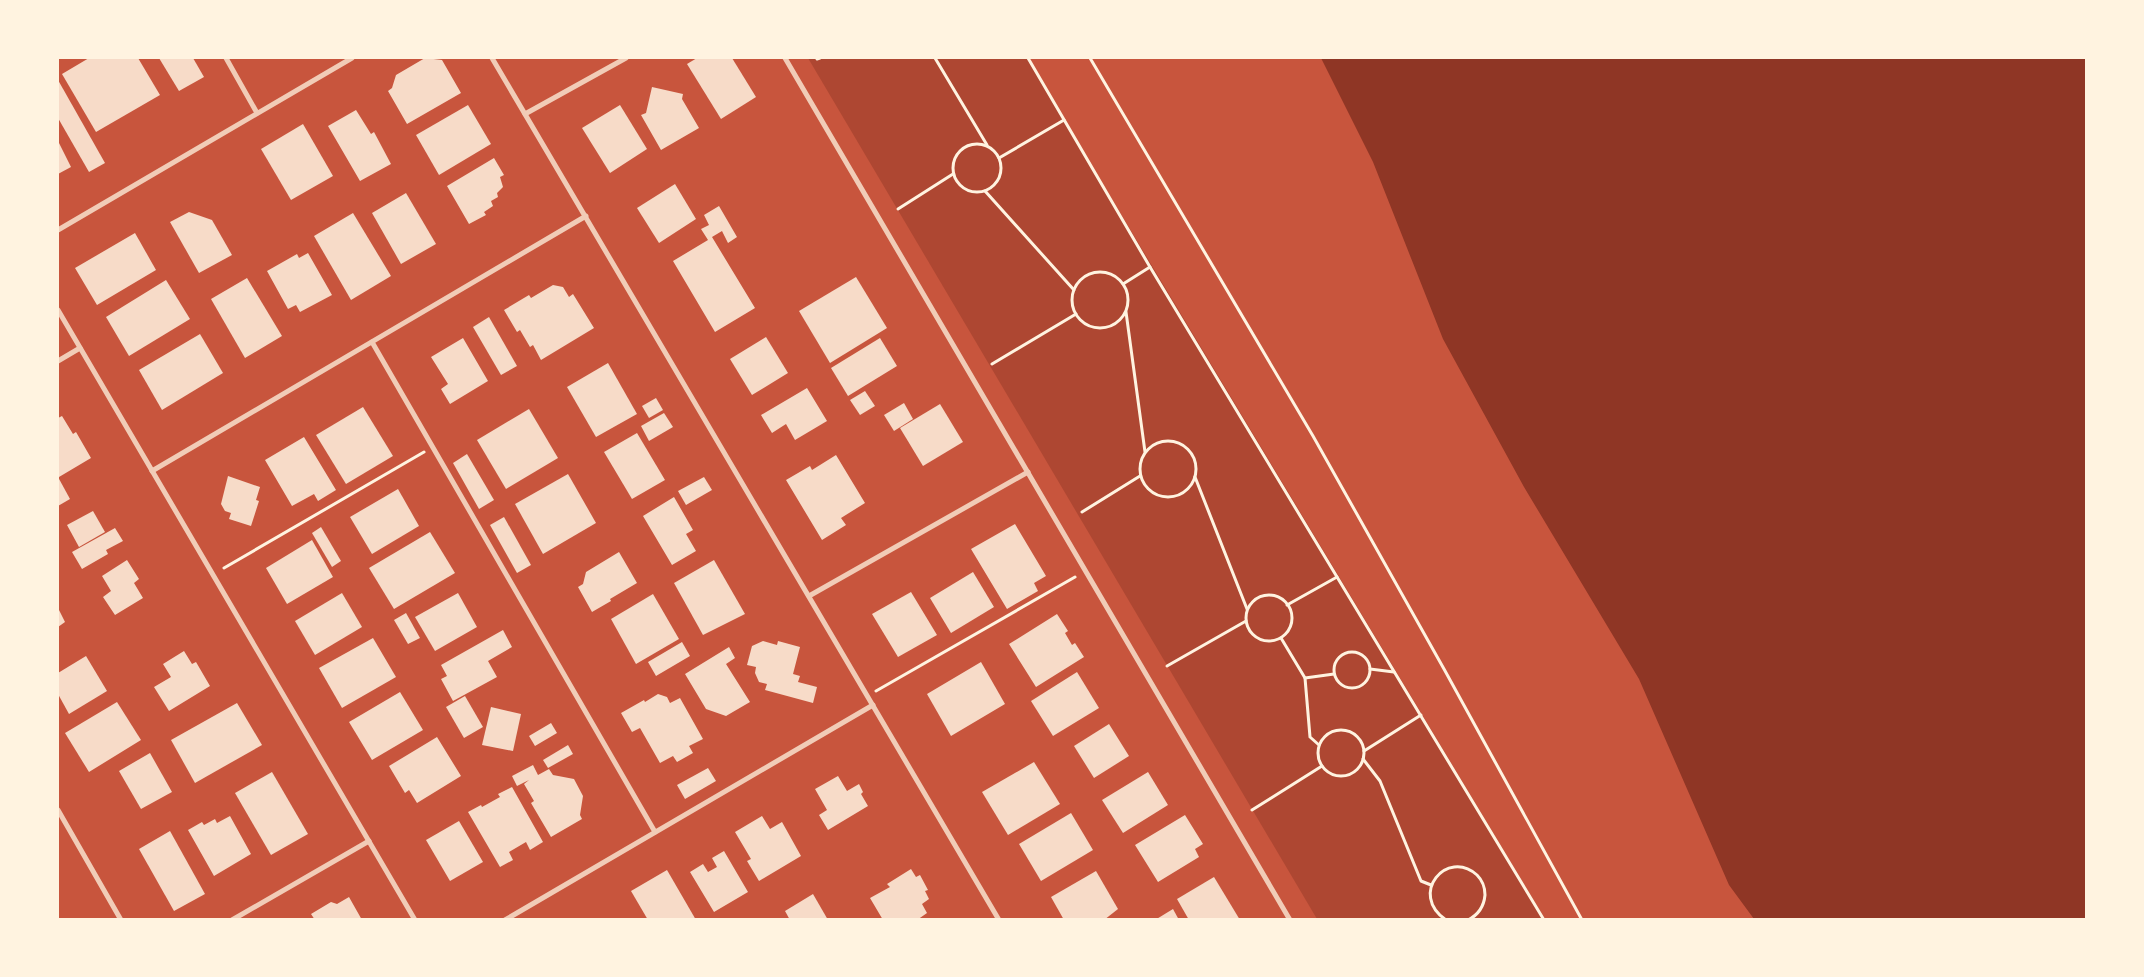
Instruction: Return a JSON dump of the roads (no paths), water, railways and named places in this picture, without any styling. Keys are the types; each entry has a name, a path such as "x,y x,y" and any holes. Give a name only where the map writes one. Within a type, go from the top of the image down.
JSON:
{"street":[{"path":"226,58 257,113"},
{"path":"58,230 352,58"},
{"path":"492,58 999,920"},
{"path":"526,114 626,58"},
{"path":"785,58 1290,920"},
{"path":"152,471 586,216"},
{"path":"58,310 415,920"},
{"path":"372,342 655,832"},
{"path":"58,360 80,348"},
{"path":"809,596 1028,472"},
{"path":"505,920 873,705"},
{"path":"58,810 122,920"},
{"path":"232,920 369,841"}]}
